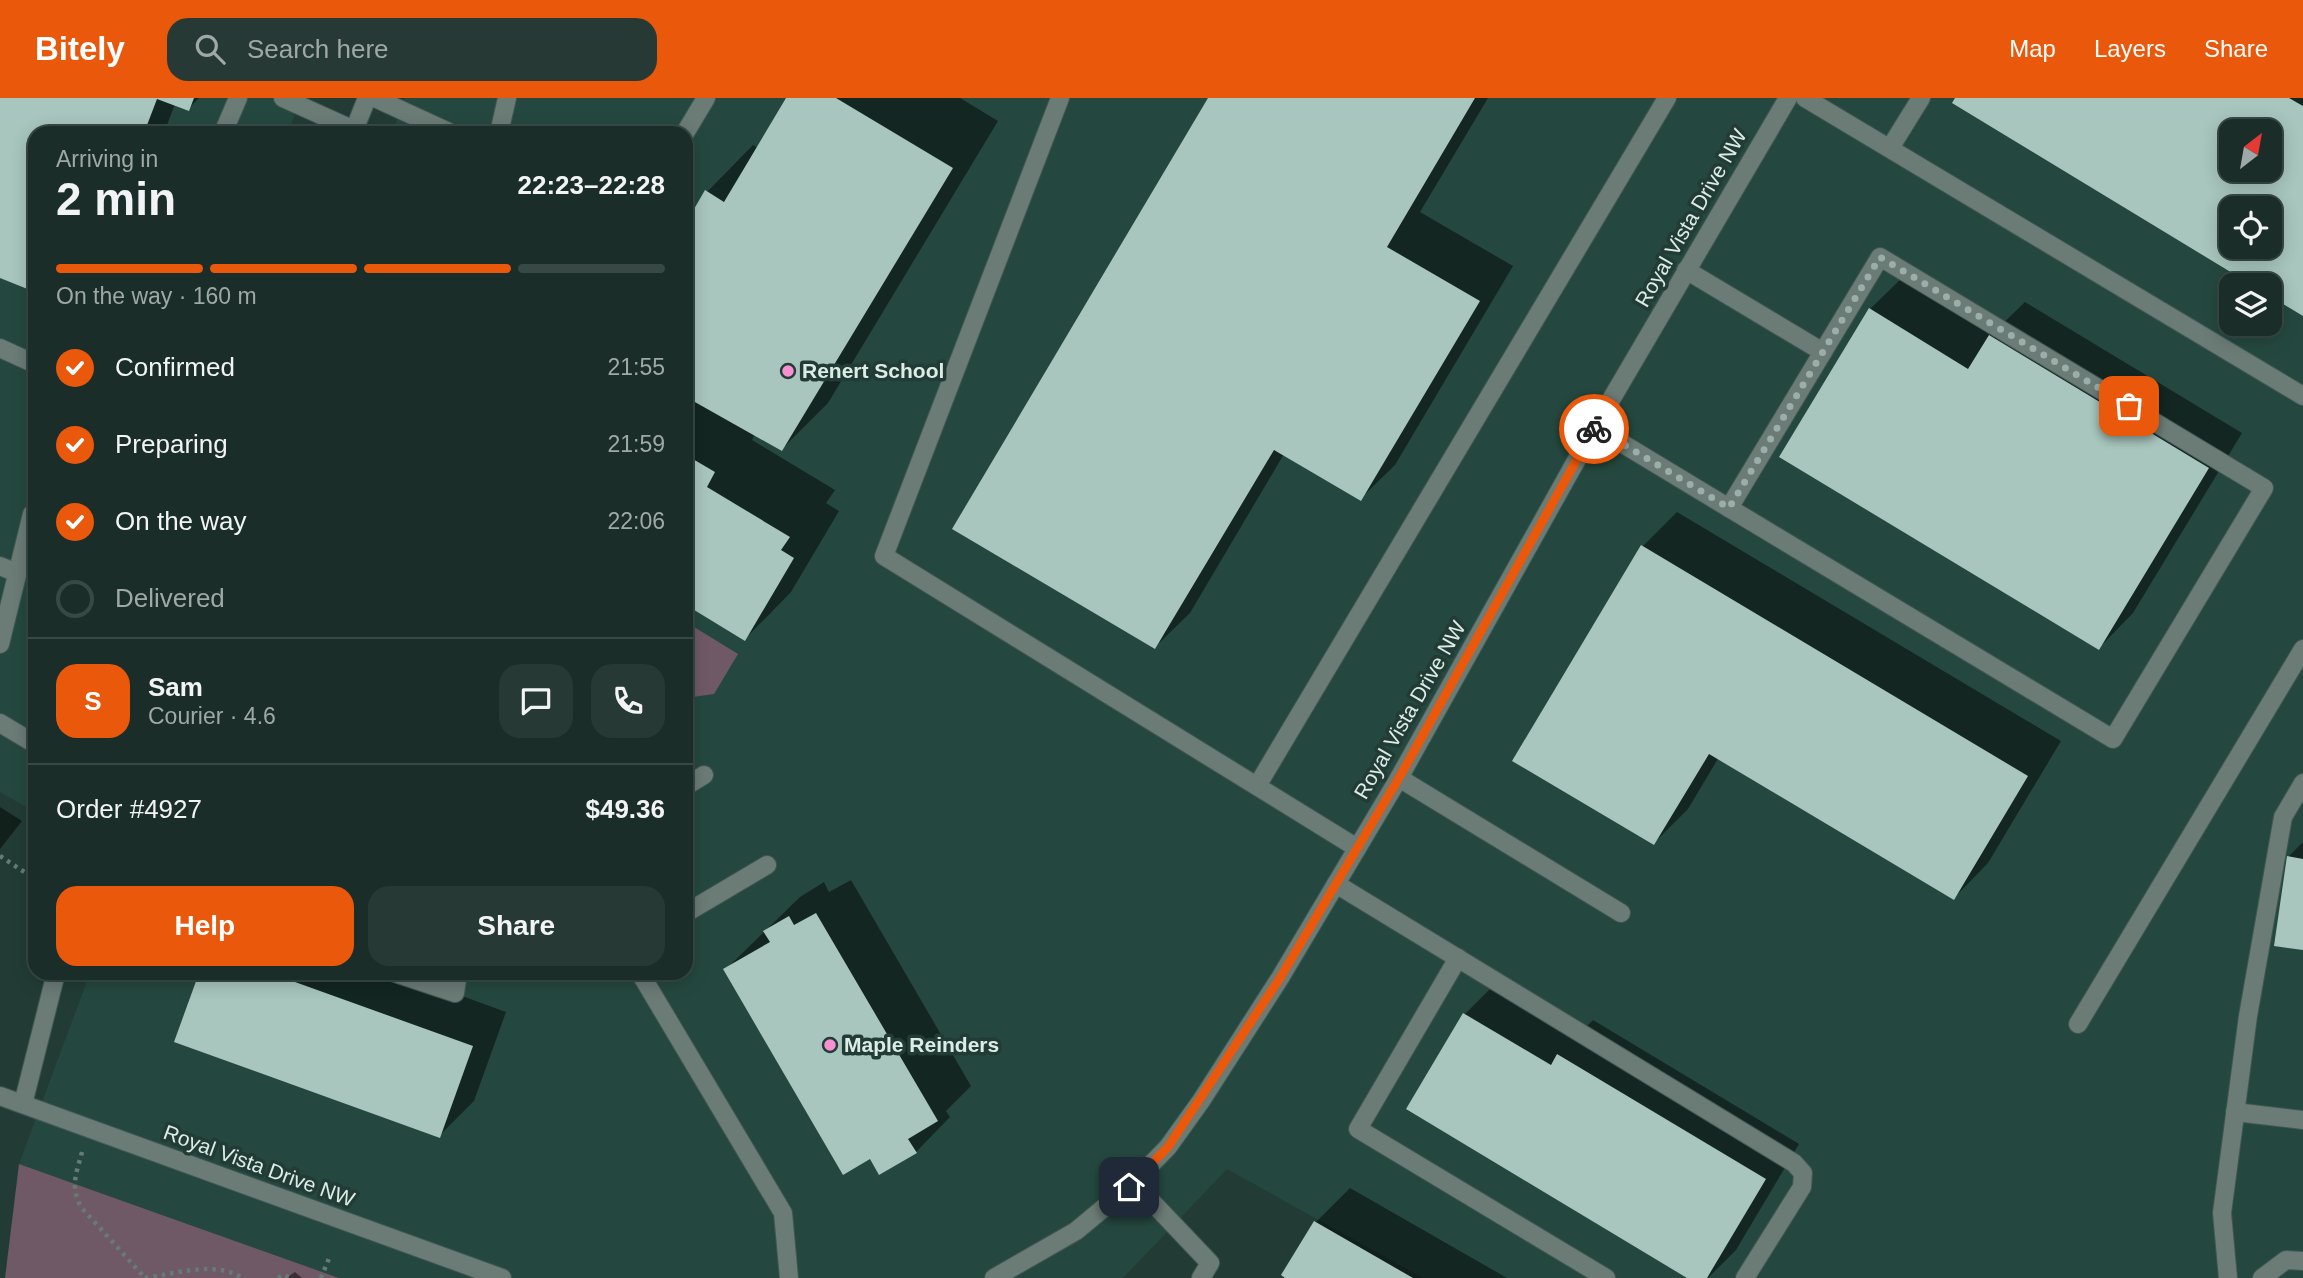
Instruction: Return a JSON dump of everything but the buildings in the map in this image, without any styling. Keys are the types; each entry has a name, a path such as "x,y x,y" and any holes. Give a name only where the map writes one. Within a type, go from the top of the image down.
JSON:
{"street":[{"path":"225,126 238,98"},
{"path":"283,98 343,126"},
{"path":"356,126 366,98"},
{"path":"375,98 436,126"},
{"path":"501,126 508,98"},
{"path":"689,126 706,98"},
{"path":"1060,98 884,556 1357,848"},
{"path":"1257,786 1667,98"},
{"name":"Royal Vista Drive NW","path":"994,1278 1076,1231 1133,1182 1168,1147 1200,1101 1280,978 1399,778 1595,427 1788,98"},
{"path":"1805,98 2303,396"},
{"path":"1890,148 1921,98"},
{"path":"1595,427 1729,508 2113,739 2264,488 1880,257 1729,508"},
{"path":"1686,270 1822,352"},
{"path":"0,348 28,361"},
{"path":"0,645 28,530"},
{"path":"0,566 17,573"},
{"path":"2078,1024 2303,649"},
{"path":"0,723 28,740"},
{"path":"693,782 704,775"},
{"path":"1399,778 1621,913"},
{"path":"2228,1278 2222,1213 2248,1016 2283,817 2303,783"},
{"path":"693,909 767,865"},
{"path":"1336,884 1794,1163 1803,1172 1802,1187 1745,1278"},
{"path":"1458,958 1357,1129 1606,1278"},
{"path":"23,1104 53,980"},
{"path":"416,980 454,993 457,980"},
{"path":"644,980 783,1213 789,1278"},
{"name":"Royal Vista Drive NW","path":"0,1096 502,1278"},
{"path":"2235,1112 2303,1120"},
{"path":"1133,1182 1210,1263 1201,1278"},
{"path":"2262,1278 2286,1259 2303,1261"}],"path":[{"path":"0,856 28,874"},
{"path":"89,1128 74,1181 74,1193 81,1207 145,1278 213,1269 233,1272 242,1278"},
{"path":"321,1278 330,1256"},
{"path":"278,1278 283,1275 291,1278"}],"shaded area":[{"path":"0,98 301,98 291,126 28,126 28,808 0,792"},
{"path":"405,98 2303,98 2303,1278 1423,1278 1227,1169 1123,1278 339,1278 19,1164 87,980 693,980 693,126 395,126"},
{"path":"693,626 738,654 714,694 693,697"},
{"path":"19,1164 339,1278 5,1278"}],"way so far":[{"path":"1594,429 1595,427 1729,508 1880,257 2129,406"}],"place":[{"name":"Renert School","path":"788,371"},
{"name":"Maple Reinders","path":"830,1045"}],"route":[{"path":"1129,1187 1168,1147 1280,978 1399,778 1594,429"}]}
